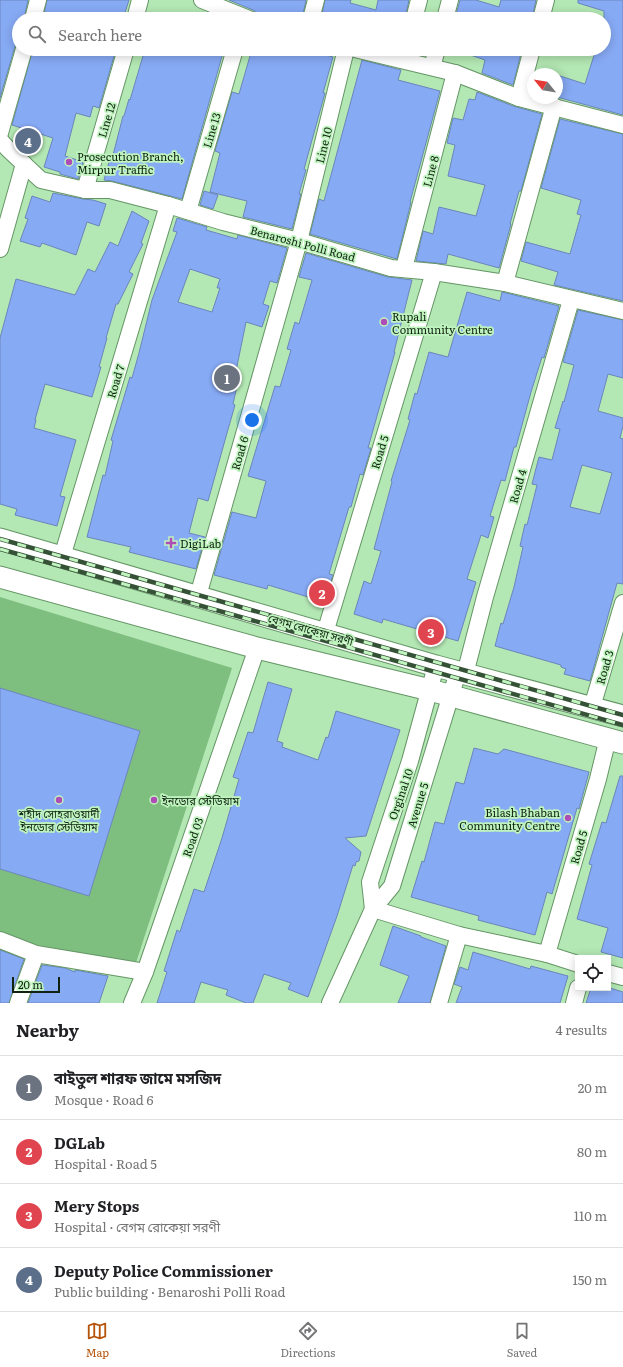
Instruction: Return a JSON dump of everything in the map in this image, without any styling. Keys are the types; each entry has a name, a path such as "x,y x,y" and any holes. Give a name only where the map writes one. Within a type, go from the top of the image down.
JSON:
{"main road":[{"name":"বেগম রোকেয়া সরণী","path":"0,539 436,666 623,716"},
{"path":"0,577 257,648 428,698 451,696 615,741"}],"street":[{"path":"35,12 38,0"},
{"path":"137,12 140,0"},
{"path":"206,0 232,12"},
{"path":"313,12 316,0"},
{"path":"416,12 419,0"},
{"path":"447,12 450,0"},
{"path":"543,12 546,0"},
{"path":"0,133 22,56"},
{"name":"Line 12","path":"85,190 124,56"},
{"name":"Line 13","path":"188,211 233,56"},
{"name":"Line 10","path":"299,241 344,56"},
{"path":"408,56 432,67 455,73 519,98 622,121"},
{"path":"432,67 434,56"},
{"path":"519,98 530,56"},
{"name":"Line 8","path":"404,268 455,73"},
{"path":"505,283 554,106"},
{"name":"Benaroshi Polli Road","path":"0,140 8,150 41,180 85,190 110,190 168,205 223,222 299,241 391,268 404,268 505,283 571,300 623,311"},
{"path":"0,249 24,164"},
{"name":"Road 7","path":"62,557 168,205"},
{"name":"Road 6","path":"198,596 299,241"},
{"name":"Road 5","path":"325,633 434,272"},
{"name":"Road 4","path":"451,696 462,673 571,300"},
{"name":"Road 3","path":"592,707 623,603"},
{"name":"Road 03","path":"132,1003 145,972 257,648"},
{"name":"Orginal 10","path":"373,909 370,882 410,762 436,666"},
{"name":"Avenue 5","path":"330,1003 373,909 392,886 451,696"},
{"name":"Road 5","path":"547,954 598,779 615,741"},
{"path":"373,909 459,935 547,954 575,963"},
{"path":"439,1003 459,935"},
{"path":"0,940 36,954 145,972"},
{"path":"18,1003 36,954"},
{"path":"611,974 623,977"},
{"path":"574,1003 577,991"}],"green space":[{"name":"ইনডোর স্টেডিয়াম","path":"0,597 232,668 132,975 0,933 0,869 89,896 140,731 0,688"}],"building":[{"path":"0,0 28,0 25,12 12,12 12,56 0,98"},
{"path":"47,0 129,0 125,12 44,12"},
{"path":"229,0 306,0 303,12 256,12"},
{"path":"325,0 351,0 350,3 376,10 378,0 409,0 406,12 322,12"},
{"path":"460,0 476,0 499,7 501,0 536,0 533,12 457,12"},
{"path":"578,0 623,0 623,115 563,99 563,77 585,84 594,56 611,56 611,12 578,3"},
{"path":"31,56 114,56 99,108 93,106 90,117 76,113 65,156 83,162 78,179 60,174 60,172 44,167 53,138 12,125"},
{"path":"143,56 222,56 182,199 104,180 111,155 113,155 123,116 129,99 130,100"},
{"path":"250,56 333,57 323,93 325,93 304,169 306,170 299,194 301,194 292,229 243,217 247,201 210,192 220,153 215,151 232,92 239,94"},
{"path":"473,56 520,56 513,85 482,73 485,60"},
{"path":"362,60 401,70 398,80 440,91 410,202 397,259 310,234 319,199 324,201"},
{"path":"477,92 513,106 542,114 521,191 519,191 499,268 448,254 446,264 416,261 423,231 433,234 439,207 476,216 485,185 448,176 455,145 447,143 453,118 463,120 469,99 475,100"},
{"path":"560,119 623,134 623,301 554,285 558,272 521,261 526,242 570,254 581,215 577,214 581,200 541,188"},
{"path":"204,191 218,195 213,209 200,205"},
{"path":"53,193 93,200 106,204 99,226 87,222 76,255 42,243 40,247 20,241 28,219 25,218 32,196 50,202"},
{"path":"132,211 149,221 141,243 143,244 129,272 133,274 118,304 116,304 99,367 101,367 92,397 45,384 35,420 34,428 76,440 60,496 65,497 57,526 15,515 17,509 0,504 0,338 16,279 75,295 88,269 95,272 110,242 118,246"},
{"path":"177,218 207,227 206,230 237,239 238,235 287,248 277,283 270,281 263,304 269,306 262,327 246,322 235,376 239,377 233,404 235,405 208,501 198,498 189,533 205,537 196,569 129,552 131,547 87,537 103,475 105,476 113,441 111,440 130,377 132,378 152,300 177,232 173,231","holes":["190,269 220,279 217,288 220,288 212,312 178,302"]},
{"path":"306,253 388,277 412,280 395,352 368,448 371,448 363,475 360,474 351,507 349,507 329,574 333,575 325,602 268,585 267,589 214,575 232,512 256,518 266,481 248,476 275,386 280,387 291,350 287,349 295,322 299,324 312,280 299,277"},
{"path":"467,292 500,301 502,292 559,306 544,358 542,357 531,392 516,447 514,447 505,481 501,480 490,516 494,517 488,538 481,535 467,579 476,582 458,641 383,619 382,623 354,614 364,581 371,584 381,551 374,549 392,482 391,481 410,420 408,419 415,393 417,394 429,352 448,357"},
{"path":"578,310 623,320 623,378 608,374 598,411 623,418 620,438 623,439 623,584 617,583 590,681 564,674 566,669 561,667 561,665 495,646 501,623 503,624 514,587 523,547 520,546 537,485 532,484 539,457 552,460 560,429 555,428 574,365 563,362","holes":["582,465 612,473 600,514 570,507"]},
{"path":"268,682 292,689 277,741 283,743 282,747 318,760 326,737 328,738 336,711 400,730 366,836 345,838 361,852 359,861 356,862 355,866 353,865 337,916 308,997 288,989 291,983 264,974 253,1003 246,1003 226,995 228,990 201,982 194,1003 157,1003 167,972 164,971 177,930 180,932 194,889 204,892 222,838 239,779 233,777 248,732 253,733"},
{"name":"শহীদ সোহরাওয়ার্দী ইনডোর স্টেডিয়াম","path":"0,688 140,731 89,896 0,869"},
{"path":"474,748 498,754 504,749 589,772 552,894 547,892 535,935 478,920 479,916 411,897 422,861 424,862 435,822 444,824 456,782 464,784"},
{"path":"620,776 623,776 623,958 601,952 608,928 577,919 592,865 589,864 602,822 606,823"},
{"path":"393,926 446,946 430,1003 398,1003 409,976 380,965"},
{"path":"0,950 24,959 9,1003 0,1003"},
{"path":"473,952 530,969 531,966 568,976 560,1003 456,1003 462,987 454,984 460,967 468,970"},
{"path":"42,965 65,968 75,972 75,970 108,976 99,1003 28,1003"},
{"path":"611,988 623,992 623,1003 586,1003 590,991 611,991"}],"railway":[{"path":"0,539 623,715"},
{"path":"0,549 623,725"}],"place":[{"name":"Deputy Police Commissioner","path":"28,141"},
{"name":"Prosecution Branch, Mirpur Traffic","path":"69,162"},
{"name":"Rupali Community Centre","path":"384,322"},
{"name":"বাইতুল শারফ জামে মসজিদ","path":"227,378"},
{"name":"DigiLab","path":"171,543"},
{"name":"DGLab","path":"322,593"},
{"name":"Mery Stops","path":"431,632"},
{"name":"শহীদ সোহরাওয়ার্দী ইনডোর স্টেডিয়াম","path":"59,800"},
{"name":"ইনডোর স্টেডিয়াম","path":"154,800"},
{"name":"Bilash Bhaban Community Centre","path":"568,818"}]}
